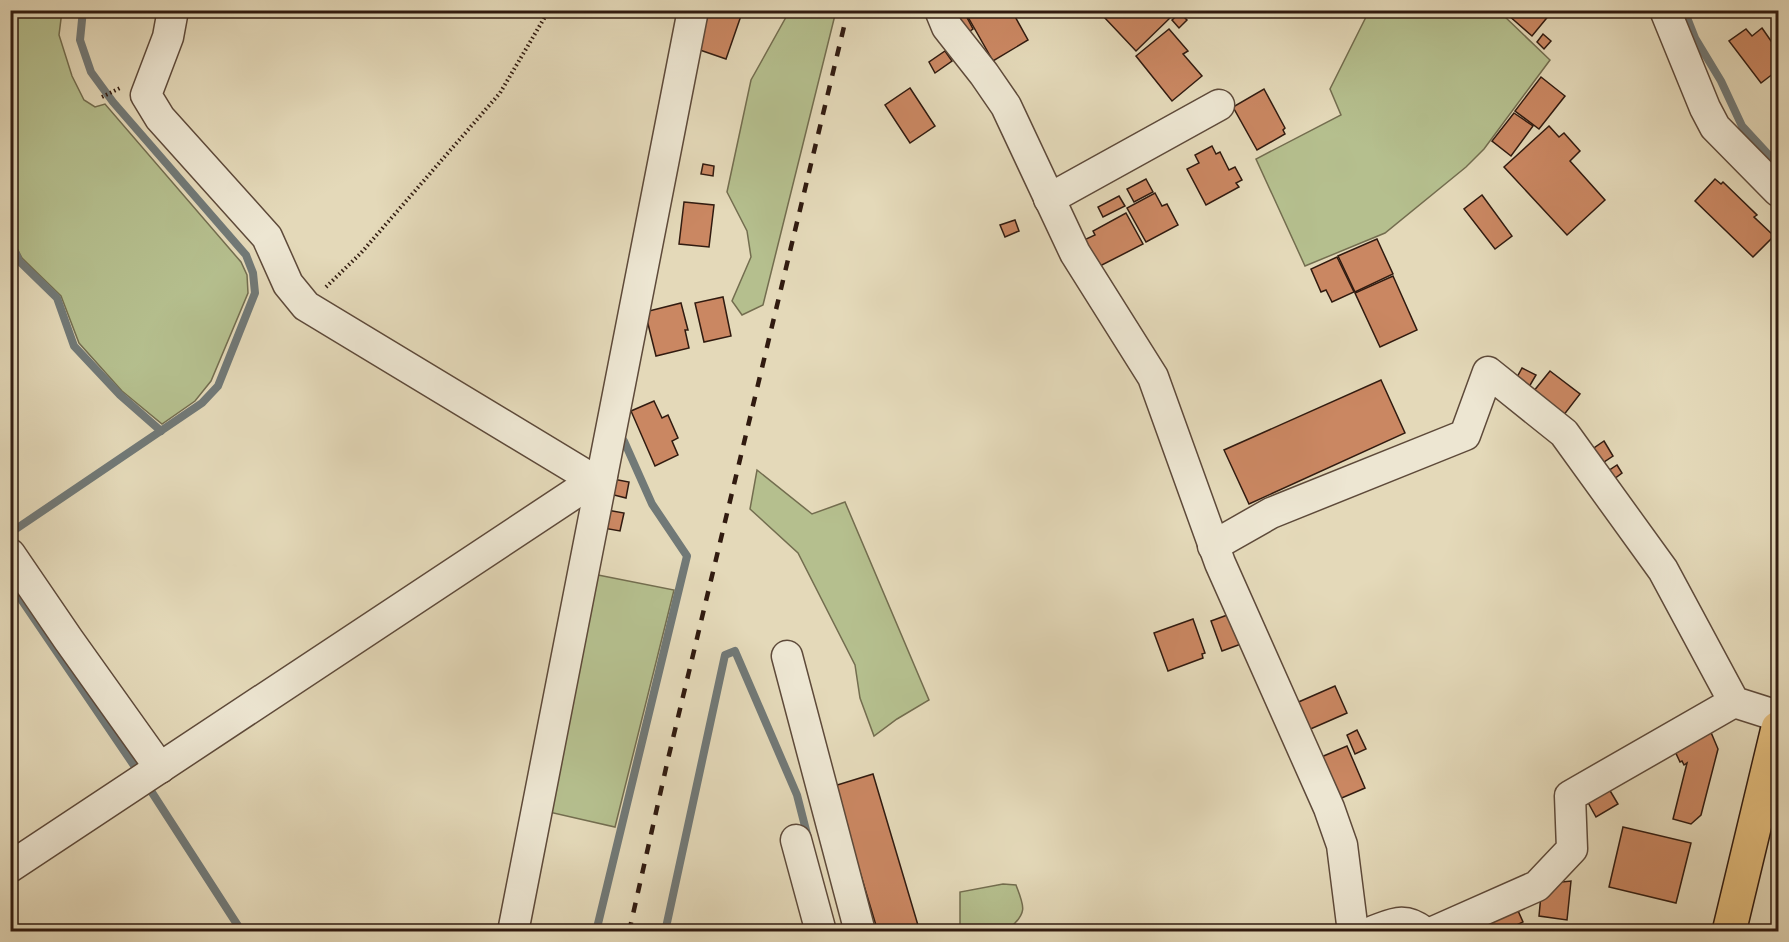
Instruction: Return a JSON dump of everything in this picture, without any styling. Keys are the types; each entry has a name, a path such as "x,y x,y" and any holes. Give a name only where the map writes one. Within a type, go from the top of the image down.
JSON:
{"highway":[{"path":"1729,932 1770,799 1779,729"}],"street":[{"path":"173,10 168,36 146,95 160,118 267,237 288,284 306,306 598,477"},
{"path":"513,932 598,477 693,10"},
{"path":"940,10 946,27 984,74 1006,106 1075,253 1153,377 1213,546 1329,808 1341,845 1353,932"},
{"path":"1665,10 1715,127 1779,190"},
{"path":"1049,199 1219,105"},
{"path":"1213,546 1271,513 1465,435 1488,372 1564,432 1663,570 1734,702 1779,716"},
{"path":"10,867 598,477"},
{"path":"10,554 160,768"},
{"path":"787,656 860,932"},
{"path":"1433,932 1537,886 1572,849 1570,796 1734,702"},
{"path":"796,840 822,932"},
{"path":"1371,932 1403,921 1424,932"}],"path":[{"path":"306,306 361,253 500,93 549,10"},
{"path":"102,97 118,87"}],"green space":[{"path":"790,10 836,11 763,305 742,315 732,301 751,257 747,231 727,192 751,80"},
{"path":"10,11 62,11 59,35 72,76 84,100 95,107 105,104 241,262 247,275 248,293 211,381 195,401 162,424 122,391 79,343 61,296 22,258 15,245 13,227 15,176 10,167"},
{"path":"1369,11 1504,11 1504,16 1550,60 1484,149 1466,167 1385,233 1305,266 1256,159 1341,115 1330,89"},
{"path":"757,470 812,514 845,502 929,700 874,736 860,698 855,665 798,553 750,509"},
{"path":"593,574 674,590 615,827 549,812"},
{"path":"1003,884 1016,885 1023,908 1020,917 1010,928 1011,931 960,931 960,892"}],"building":[{"path":"710,10 743,10 726,59 697,49"},
{"path":"950,10 963,10 973,29 964,35"},
{"path":"964,10 1017,10 1013,13 1028,40 993,61"},
{"path":"1111,10 1167,10 1172,16 1136,51 1104,17"},
{"path":"1512,10 1545,10 1550,14 1532,36 1508,15"},
{"path":"1180,13 1187,20 1179,28 1172,20"},
{"path":"1762,28 1778,51 1778,70 1761,83 1729,41 1746,29 1752,36"},
{"path":"1169,29 1188,51 1183,54 1202,76 1172,101 1136,56"},
{"path":"1543,34 1551,41 1544,49 1537,42"},
{"path":"945,51 952,61 935,73 929,62"},
{"path":"1541,77 1565,96 1539,129 1515,111"},
{"path":"910,88 935,126 910,143 885,105"},
{"path":"1264,89 1285,128 1283,130 1285,134 1257,150 1233,107"},
{"path":"1514,113 1533,126 1511,156 1492,141"},
{"path":"1549,126 1559,137 1564,133 1580,151 1570,161 1605,200 1567,235 1504,167"},
{"path":"1212,146 1216,154 1220,152 1229,170 1235,167 1242,180 1236,183 1239,187 1206,205 1187,169 1199,163 1195,155"},
{"path":"703,164 714,166 713,176 701,174"},
{"path":"1146,179 1153,192 1134,202 1127,189"},
{"path":"1715,179 1721,184 1723,182 1757,215 1754,217 1774,236 1753,257 1695,201"},
{"path":"1155,193 1162,206 1167,204 1178,225 1146,242 1127,208"},
{"path":"1482,195 1512,236 1495,249 1464,209"},
{"path":"1119,196 1125,206 1103,217 1098,207"},
{"path":"684,202 714,205 709,247 679,244"},
{"path":"1126,213 1143,244 1098,267 1084,240 1095,235 1093,231"},
{"path":"1015,220 1019,231 1005,237 1000,225"},
{"path":"1377,239 1393,274 1355,292 1338,256"},
{"path":"1337,257 1354,292 1332,302 1326,290 1321,292 1311,269"},
{"path":"1393,276 1417,330 1380,347 1355,293"},
{"path":"723,297 731,336 704,342 695,303"},
{"path":"681,303 688,330 685,330 689,348 656,356 645,312"},
{"path":"1522,368 1536,375 1529,387 1516,379"},
{"path":"1550,371 1580,394 1563,416 1533,392"},
{"path":"1381,380 1405,433 1249,504 1224,450"},
{"path":"654,401 662,418 668,415 678,438 672,441 678,455 655,466 631,411"},
{"path":"1604,441 1613,456 1601,464 1591,450"},
{"path":"1617,465 1622,473 1614,479 1608,471"},
{"path":"613,479 629,482 626,498 610,494"},
{"path":"607,510 624,513 620,531 603,528"},
{"path":"1230,614 1241,644 1222,651 1211,621"},
{"path":"1193,619 1205,653 1202,654 1203,658 1168,671 1154,633"},
{"path":"1335,686 1347,713 1306,731 1294,704"},
{"path":"1357,730 1366,749 1355,754 1347,735"},
{"path":"1710,730 1718,749 1701,815 1691,824 1673,819 1687,763 1684,765 1682,761 1680,762 1673,747"},
{"path":"1347,746 1365,788 1337,800 1319,758"},
{"path":"873,774 920,932 878,932 834,786"},
{"path":"1606,784 1618,804 1596,817 1585,797"},
{"path":"1623,827 1691,843 1676,903 1609,887"},
{"path":"1571,881 1567,920 1539,916 1542,884"},
{"path":"1515,904 1523,922 1502,932 1487,932 1482,918"}],"waterway":[{"path":"10,533 202,403 218,386 255,293 253,273 246,255 113,102 91,72 80,40 83,10"},
{"path":"1684,10 1695,38 1721,81 1742,126 1778,165"},
{"path":"10,177 10,182"},
{"path":"10,240 19,261 57,298 74,346 120,395 161,431"},
{"path":"596,932 687,556 652,504 624,441"},
{"path":"10,583 135,767"},
{"path":"665,932 725,655 735,651 797,795 808,838"},
{"path":"151,791 242,932"}],"railway":[{"path":"629,932 668,759 848,10"}]}
